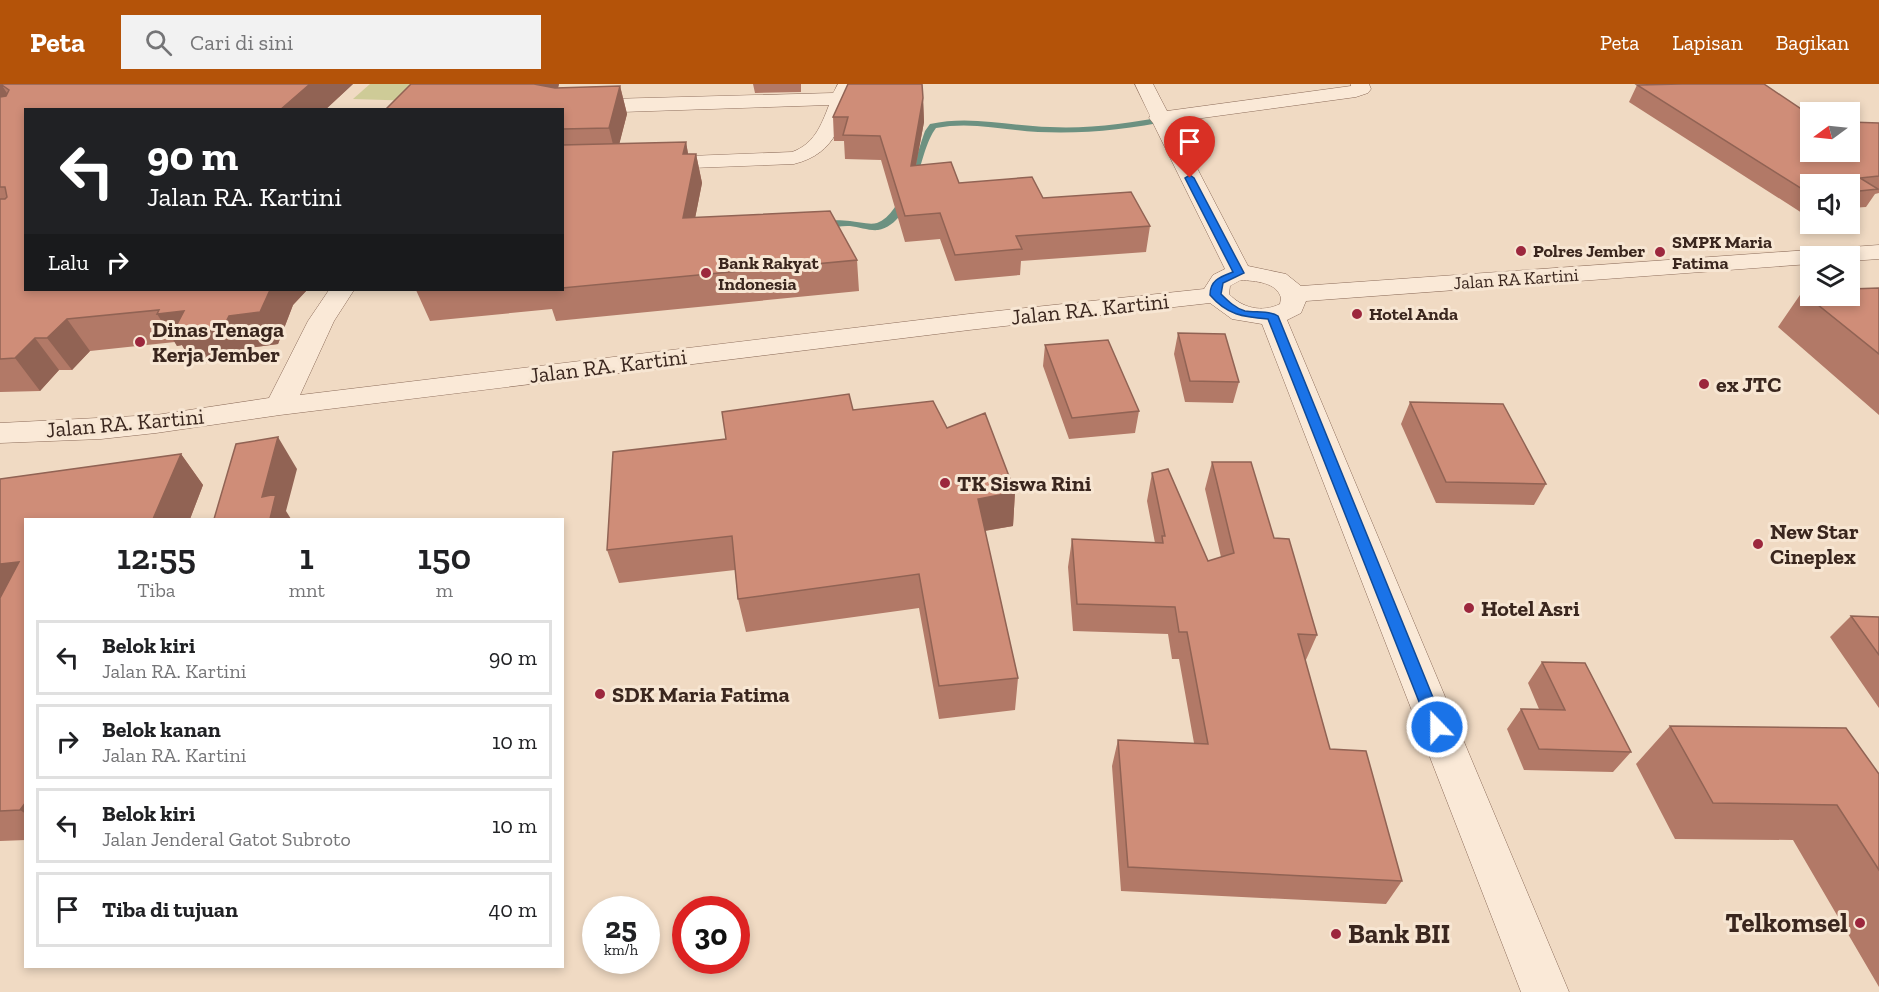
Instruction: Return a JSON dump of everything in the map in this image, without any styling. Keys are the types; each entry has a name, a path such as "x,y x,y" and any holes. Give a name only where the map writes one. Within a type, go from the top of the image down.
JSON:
{"street":[{"path":"1144,84 1239,273"},
{"path":"1159,117 1356,91 1360,89 1360,84"},
{"path":"562,108 843,92 826,135 815,151 807,155 794,158 564,167"},
{"name":"Jalan RA Kartini","path":"1860,253 1879,252"},
{"name":"Jalan RA Kartini","path":"1283,305 1437,285 1800,258"},
{"path":"1283,305 1244,314 1231,309 1215,295 1215,288 1219,281 1239,273 1265,275 1278,280 1283,305 1545,992"},
{"path":"280,406 321,321 339,291"},
{"name":"Jalan RA. Kartini","path":"0,433 101,429 969,322 1215,295"}],"shaded area":[{"path":"370,84 433,84 417,101 353,99"}],"building":[{"path":"0,84 310,84 282,108 24,108 24,291 270,291 260,312 229,316 224,326 173,332 184,311 157,314 159,310 67,319 47,338 35,338 15,358 0,359 0,199 7,197 5,187 0,187 0,97 6,96 9,90"},
{"path":"411,84 534,84 555,88 620,86 609,128 564,129 564,108 387,108"},
{"path":"848,84 922,84 923,98 911,166 951,162 959,183 1032,177 1043,198 1131,192 1150,226 1016,236 1022,249 955,255 940,213 905,216 880,136 843,135 848,117 833,117"},
{"path":"1764,84 1800,108 1800,162 1860,162 1860,122 1879,123 1879,176 1860,178 1860,174 1800,174 1800,188 1637,85"},
{"path":"686,142 683,154 696,154 683,218 830,211 857,260 564,288 564,145"},
{"path":"1860,178 1878,189 1860,191"},
{"path":"1879,288 1879,354 1819,306 1860,306 1860,289"},
{"path":"1178,333 1225,334 1239,382 1190,381"},
{"path":"1108,340 1139,411 1072,418 1045,345"},
{"path":"849,394 853,410 933,401 947,428 985,413 1015,492 978,499 1018,678 939,686 919,574 738,599 732,536 607,550 613,452 726,439 722,412"},
{"path":"1410,402 1503,404 1546,484 1446,482"},
{"path":"278,437 262,497 276,494 270,518 214,518 236,444"},
{"path":"181,454 153,518 24,518 24,805 20,810 0,811 0,598 19,562 0,564 0,479"},
{"path":"1212,462 1251,462 1274,538 1289,539 1317,635 1298,634 1330,749 1366,751 1402,881 1128,867 1118,740 1208,744 1187,632 1179,632 1175,607 1077,604 1072,539 1163,543 1162,536 1165,536 1152,473 1168,469 1208,561 1234,553"},
{"path":"1851,616 1879,617 1879,655"},
{"path":"1542,662 1585,663 1631,752 1539,749 1521,709 1565,710"},
{"path":"1670,726 1846,728 1879,774 1879,870 1837,805 1713,803"}],"waterway":[{"path":"819,225 846,223 877,227 890,220 906,198 929,131 933,126 970,122 1068,130 1136,124 1169,118"}],"place":[{"name":"Polres Jember","path":"1521,251"},
{"name":"SMPK Maria Fatima","path":"1660,252"},
{"name":"Bank Rakyat Indonesia","path":"706,273"},
{"name":"Hotel Anda","path":"1357,314"},
{"name":"Dinas Tenaga Kerja Jember","path":"140,342"},
{"name":"ex JTC","path":"1704,384"},
{"name":"TK Siswa Rini","path":"945,483"},
{"name":"New Star Cineplex","path":"1758,544"},
{"name":"Hotel Asri","path":"1469,608"},
{"name":"SDK Maria Fatima","path":"600,694"},
{"name":"Telkomsel","path":"1860,923"},
{"name":"Bank BII","path":"1336,934"}],"route":[{"path":"1190,178 1239,273 1219,281 1215,288 1215,295 1221,303 1244,314 1258,317 1272,316 1293,374 1437,727"}]}
